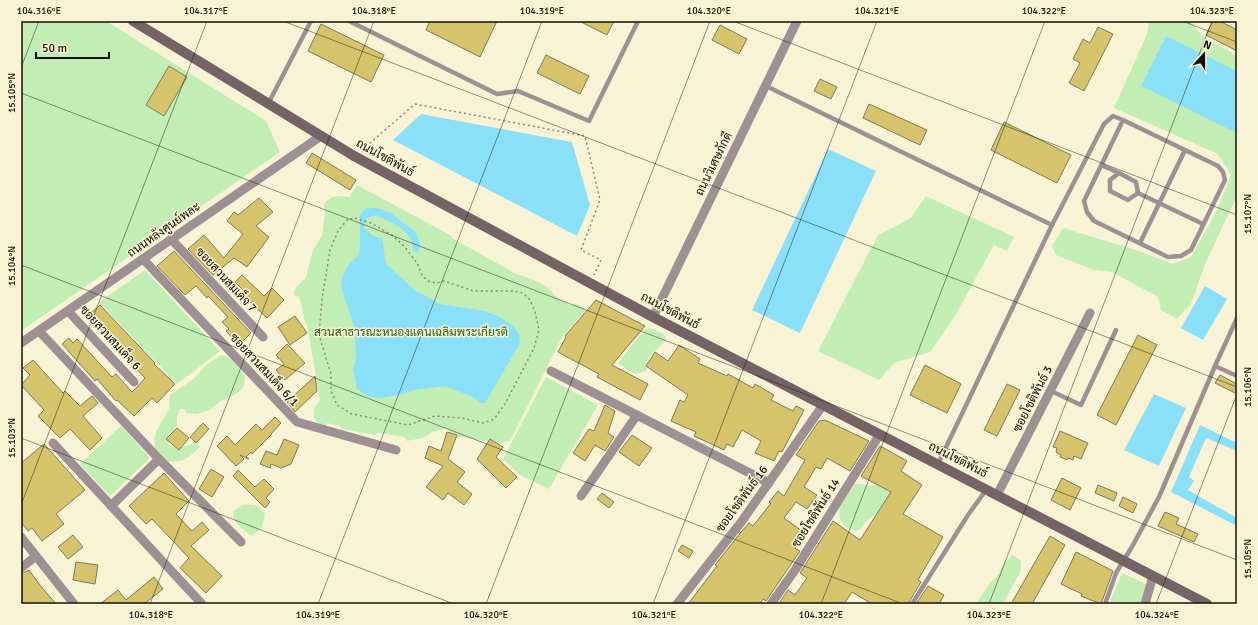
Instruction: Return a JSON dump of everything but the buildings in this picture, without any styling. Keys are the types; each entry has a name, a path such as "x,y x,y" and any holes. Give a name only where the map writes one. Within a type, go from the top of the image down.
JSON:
{"street":[{"name":"ถนนโชติพันธ์","path":"133,21 354,156 654,317 1207,604"},
{"name":"ถนนวิเศษภักดี","path":"654,317 797,21"},
{"name":"ถนนหลังศูนย์พละ","path":"21,343 321,136"},
{"name":"ซอยสวนสมเด็จ 7","path":"171,240 263,337"},
{"name":"ซอยสวนสมเด็จ 6/1","path":"143,259 297,422 396,450"},
{"name":"ซอยสวนสมเด็จ 6","path":"68,311 134,382"},
{"name":"ซอยโชติพันธ์ 3","path":"997,495 1090,313"},
{"path":"39,331 159,459 241,542"},
{"path":"552,371 769,483"},
{"name":"ซอยโชติพันธ์ 16","path":"677,604 742,521 823,405"},
{"path":"581,496 637,415"},
{"name":"ซอยโชติพันธ์ 14","path":"771,604 795,570 880,434"},
{"path":"53,443 202,604"},
{"path":"111,506 159,459"},
{"path":"21,537 74,604"},
{"path":"21,568 36,556"},
{"path":"1145,604 1153,576"}],"lane":[{"path":"268,104 311,21"},
{"path":"349,21 497,94 518,91 590,121 638,21"},
{"path":"766,86 1052,225"},
{"path":"938,464 1052,225 1104,124 1113,116 1123,120 1218,166 1223,172 1225,180 1191,250 1181,256 1168,257 1094,221 1087,212 1084,201 1123,120"},
{"path":"1140,243 1185,150"},
{"path":"1101,165 1136,182 1138,193"},
{"path":"1119,174 1110,180 1110,191 1128,200 1138,193"},
{"path":"1138,193 1203,224"},
{"path":"1104,604 1116,573 1158,497 1237,318"},
{"path":"1051,391 1081,405 1116,330"},
{"path":"1215,366 1237,376"},
{"path":"912,604 986,489"}],"path":[{"path":"354,156 371,144 415,104 585,136 600,200 581,250 601,260 590,283"},
{"path":"356,218 371,223 392,235 405,247 417,263 422,275 428,281 436,283 444,281 473,291 518,292 523,293 530,300 535,312 539,330 534,348 505,404 494,419 483,423 462,418 435,416 408,425 352,414 337,405 331,390 331,374 319,335 322,300 330,250 338,231 348,219 356,218"}],"green space":[{"path":"21,21 106,21 266,121 280,152 21,331"},
{"path":"1149,21 1191,21 1201,35 1237,56 1237,196 1205,264 1191,304 1177,319 1161,310 1158,297 1112,272 1094,270 1056,255 1052,246 1063,228 1136,250 1173,264 1191,257 1217,210 1231,175 1218,154 1114,108 1147,34"},
{"name":"สวนสาธารณะหนองแคนเฉลิมพระเกียรติ","path":"357,185 452,236 452,238 518,275 545,286 553,292 555,296 572,306 574,303 581,306 585,311 562,337 510,441 501,443 453,436 448,429 445,429 431,432 427,436 407,441 404,437 378,433 374,435 342,429 340,426 327,423 325,426 320,425 314,418 314,408 320,400 307,325 299,297 293,295 295,289 306,277 313,250 322,236 325,212 324,204 333,197 349,197"},
{"path":"926,196 1014,237 1007,251 994,245 955,316 930,352 894,363 879,380 818,351 878,235 911,218"},
{"path":"145,270 220,351 177,384 99,302"},
{"path":"651,328 664,334 666,340 648,358 646,371 636,374 618,363 645,329"},
{"path":"221,355 229,357 245,376 242,389 234,395 221,401 210,410 196,414 187,413 184,409 180,409 177,416 177,425 170,435 168,445 182,447 195,442 200,447 184,460 163,461 155,448 154,439 157,430 169,409 170,395 194,379 206,365"},
{"path":"546,377 598,405 549,489 520,475 503,459"},
{"path":"121,426 150,458 110,496 80,464"},
{"path":"884,479 894,484 885,508 867,520 861,528 856,531 846,527 840,520 839,508 855,484 873,486"},
{"path":"242,505 258,506 265,514 262,527 252,536 236,522 234,518 234,511"},
{"path":"1013,555 1021,561 1021,570 1003,604 976,604 1006,561"},
{"path":"1122,573 1148,585 1141,604 1109,604"}],"water":[{"path":"1166,36 1237,71 1237,133 1141,86"},
{"path":"421,114 572,142 590,205 577,236 393,140"},
{"path":"828,149 876,171 800,333 752,310"},
{"path":"366,208 376,208 389,212 416,232 420,244 418,253 414,252 410,237 402,229 376,215 366,218 364,228 373,236 382,238 386,264 415,290 440,304 485,311 500,317 513,326 520,335 519,345 485,403 481,403 473,397 445,386 415,390 399,395 380,398 367,396 357,389 353,370 356,358 355,329 342,290 341,280 348,265 359,254 360,214"},
{"path":"1205,286 1227,299 1203,340 1181,328"},
{"path":"1154,394 1186,408 1159,466 1124,450"},
{"path":"1200,425 1237,443 1237,451 1206,438 1189,477 1194,481 1188,490 1237,518 1237,526 1171,492"}]}
